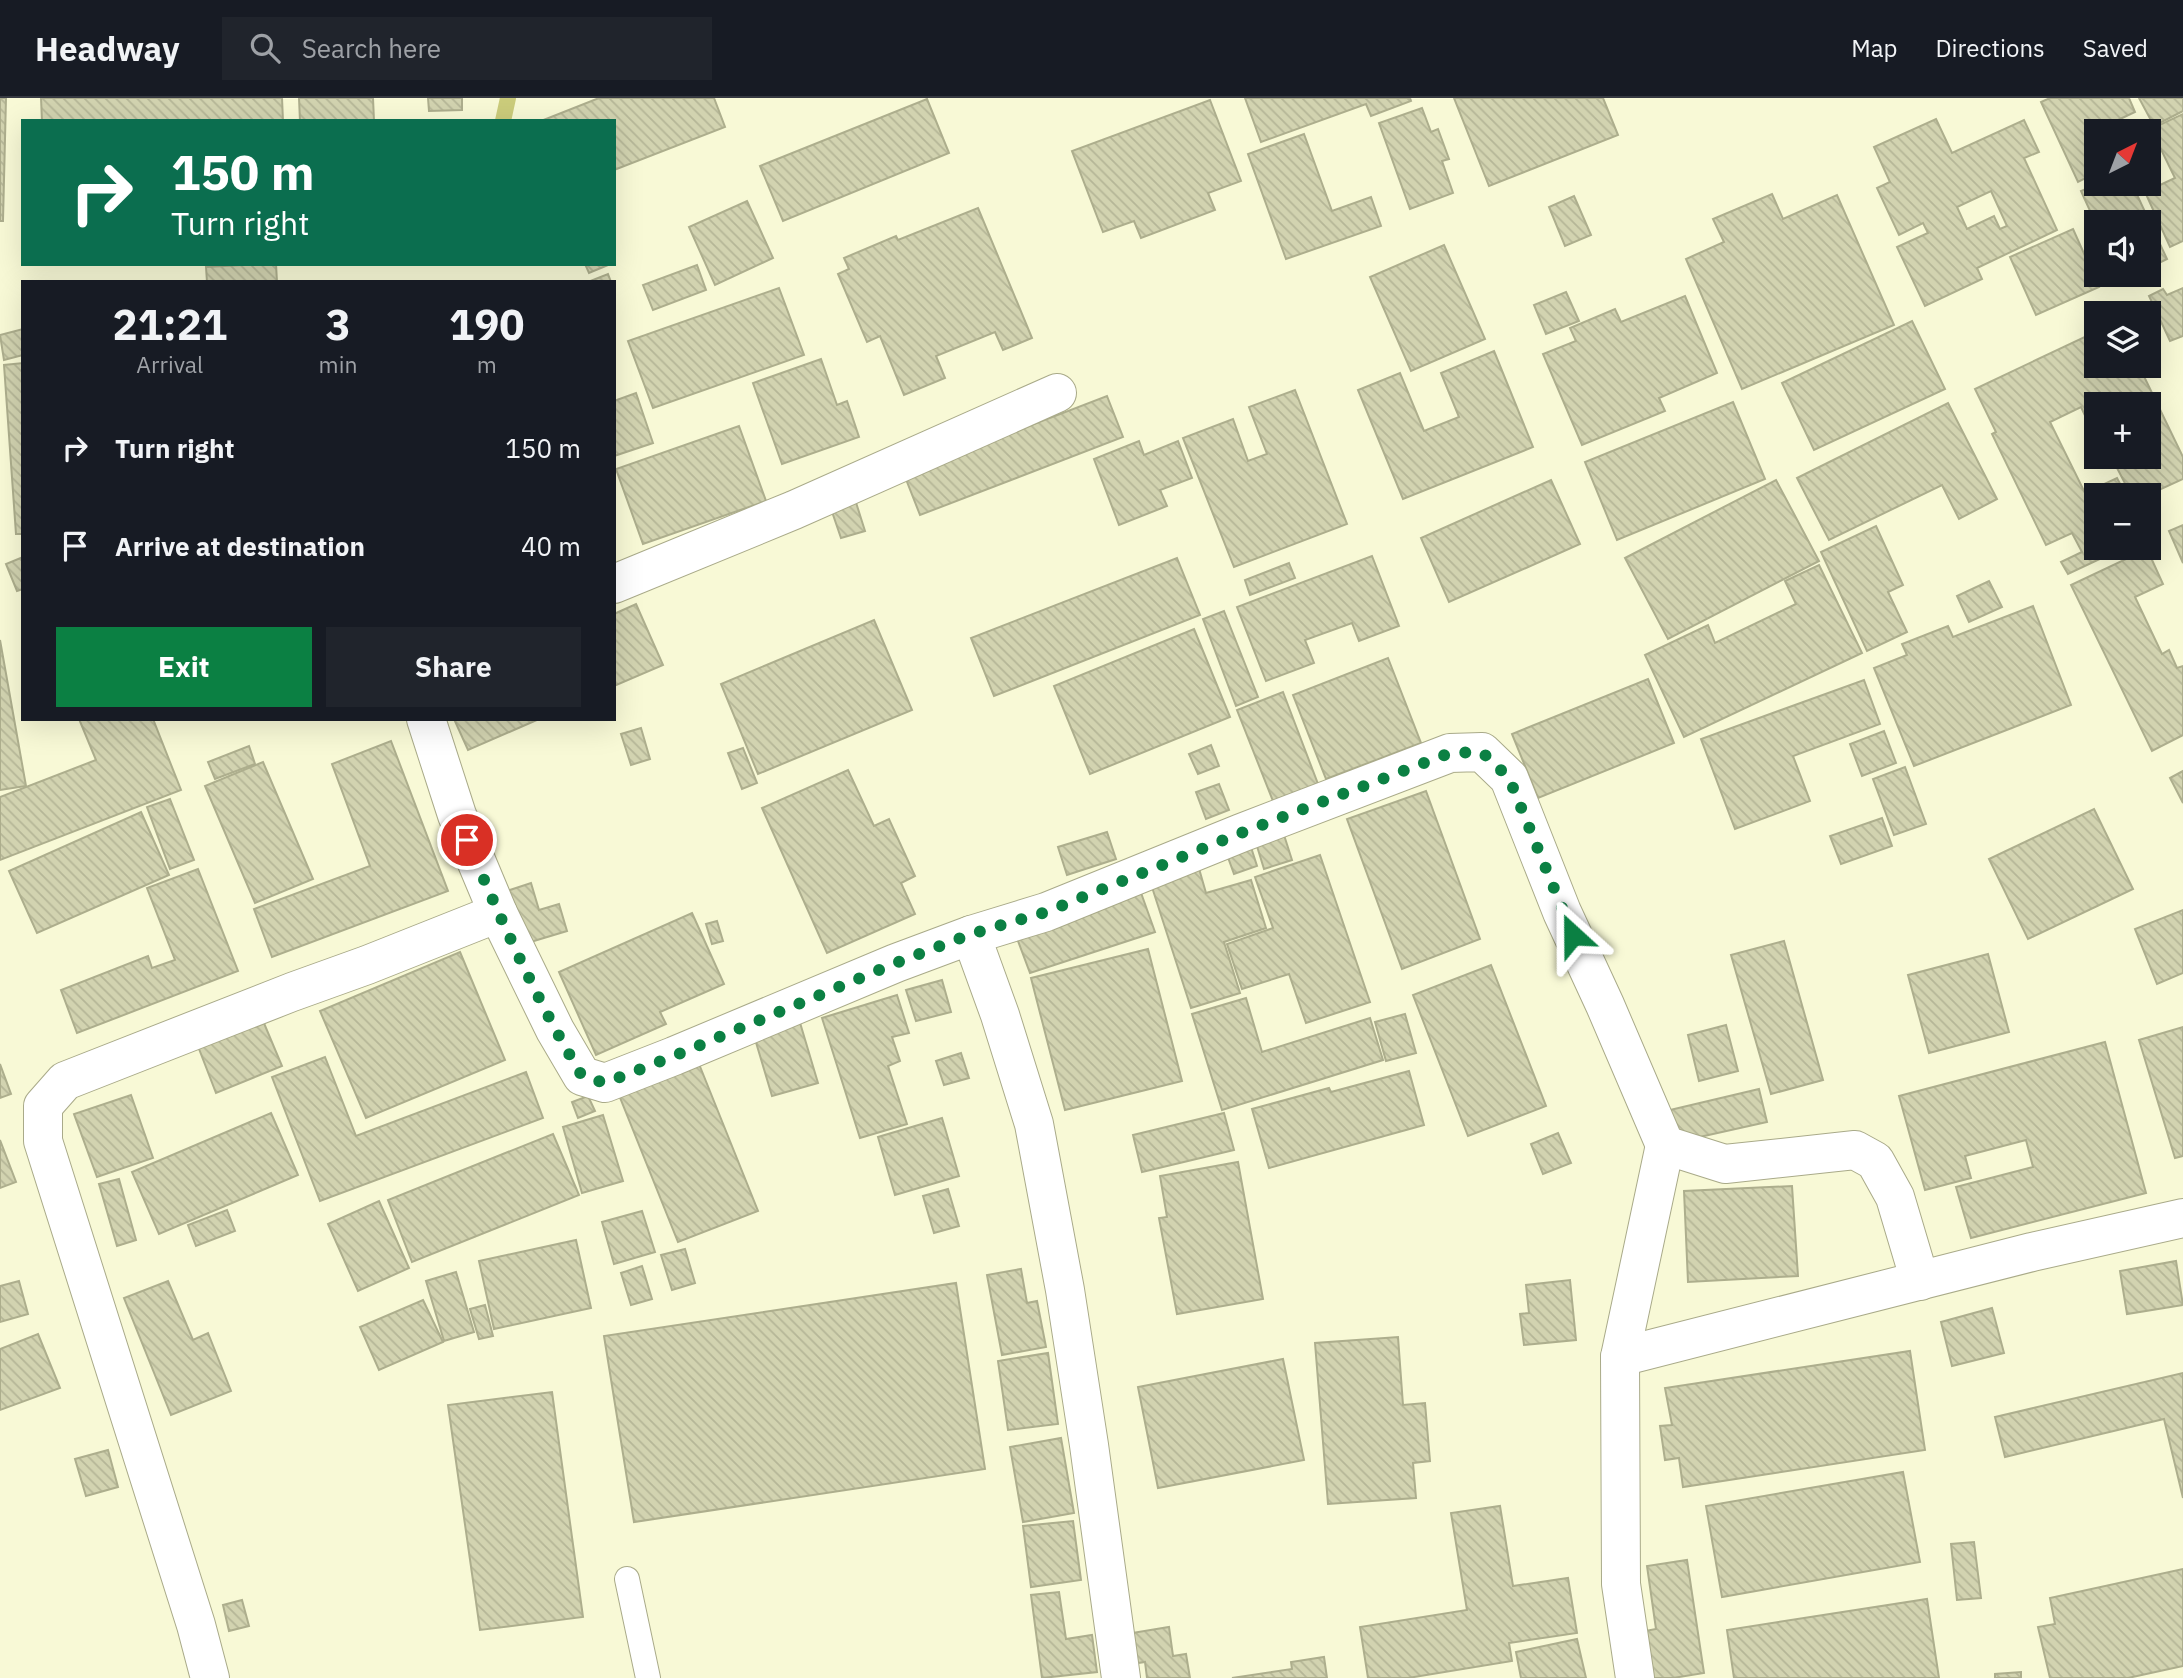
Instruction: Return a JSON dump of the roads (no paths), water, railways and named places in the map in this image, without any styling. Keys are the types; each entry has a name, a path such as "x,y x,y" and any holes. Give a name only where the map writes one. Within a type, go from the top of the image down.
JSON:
{"street":[{"path":"616,583 794,510 1057,393"},
{"path":"427,721 457,815 498,913 555,1030 582,1076 605,1083 896,963 971,934 1046,912 1450,753 1482,752 1509,778 1562,912 1665,1145 1620,1357 1621,1584 1635,1678"},
{"path":"210,1678 43,1141 43,1106 65,1082 498,913"},
{"path":"971,934 1034,1124 1073,1342 1121,1678"},
{"path":"1665,1145 1725,1164 1854,1150 1875,1160 1895,1197 1920,1281"},
{"path":"1620,1357 2032,1252 2183,1218"}],"lane":[{"path":"627,1579 648,1678"}],"waterway":[{"path":"503,119 508,98"}]}
